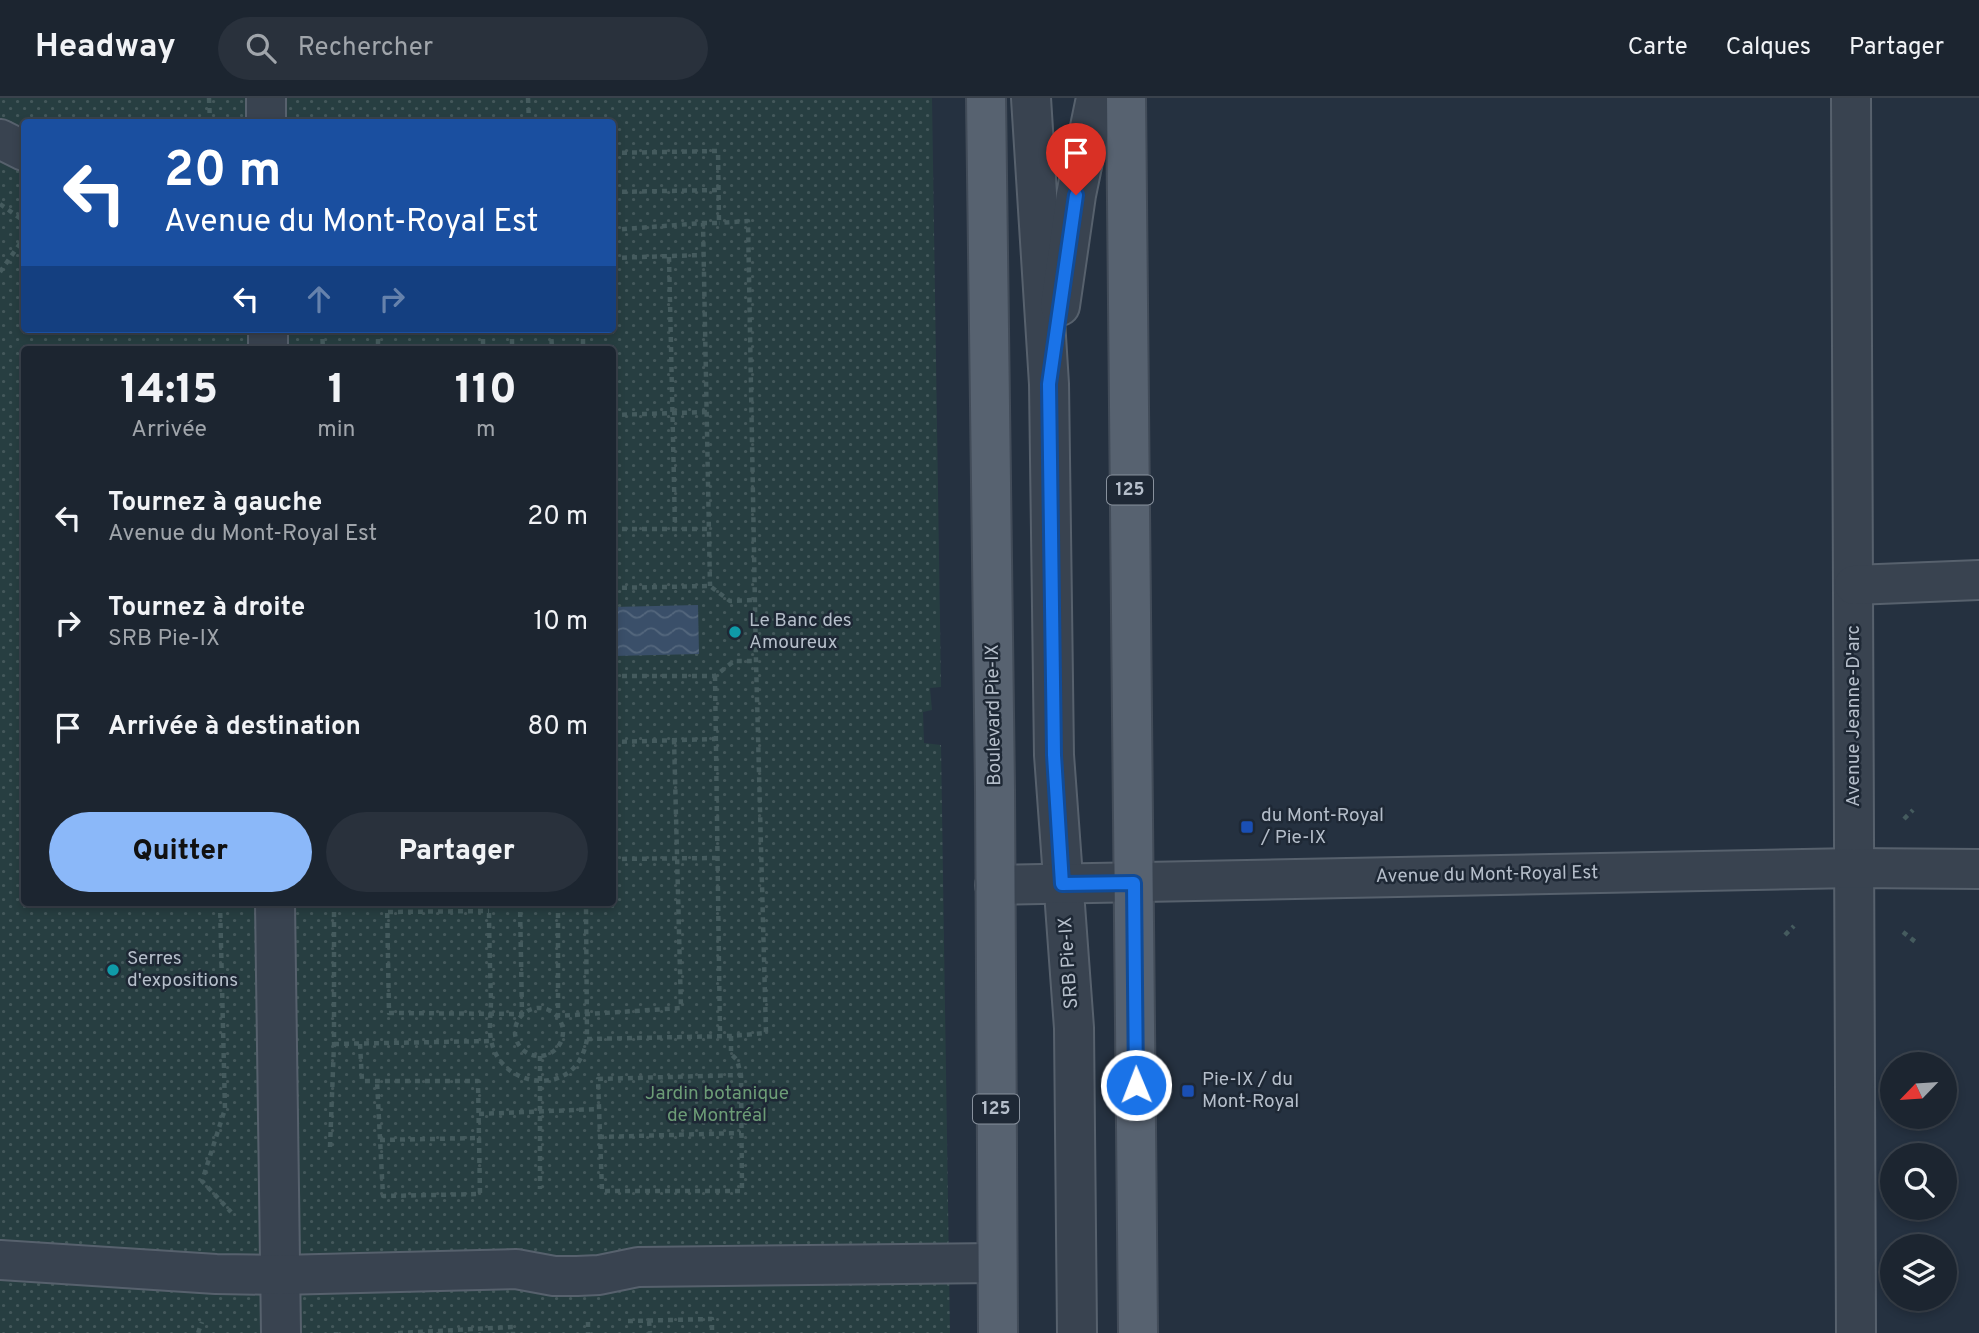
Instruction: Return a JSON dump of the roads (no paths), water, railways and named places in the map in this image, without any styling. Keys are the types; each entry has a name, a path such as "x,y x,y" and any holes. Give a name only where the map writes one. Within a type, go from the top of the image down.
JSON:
{"main road":[{"name":"Boulevard Pie-IX","path":"986,98 998,1333"},
{"name":"125","path":"1126,98 1139,1333"}],"street":[{"path":"266,98 266,119"},
{"name":"SRB Pie-IX","path":"1031,98 1049,384 1054,742 1074,1028 1077,1333"},
{"name":"SRB Pie-IX","path":"1049,384 1076,195 1096,98"},
{"name":"Avenue Jeanne-D'arc","path":"1851,98 1856,1333"},
{"path":"0,139 21,150"},
{"path":"1854,585 1979,580"},
{"name":"Avenue du Mont-Royal Est","path":"995,886 1854,869 1979,869"},
{"path":"275,906 281,1333"},
{"path":"0,1260 216,1274 516,1269 554,1276 599,1275 638,1267 997,1263"}],"water":[{"path":"698,605 699,654 616,656 616,607"}],"place":[{"name":"Le Banc des Amoureux","path":"735,632"},
{"name":"du Mont-Royal / Pie-IX","path":"1247,827"},
{"name":"Serres d'expositions","path":"113,970"},
{"name":"Pie-IX / du Mont-Royal","path":"1188,1091"}],"park label":[{"name":"Jardin botanique de Montréal","path":"717,1105"}]}
